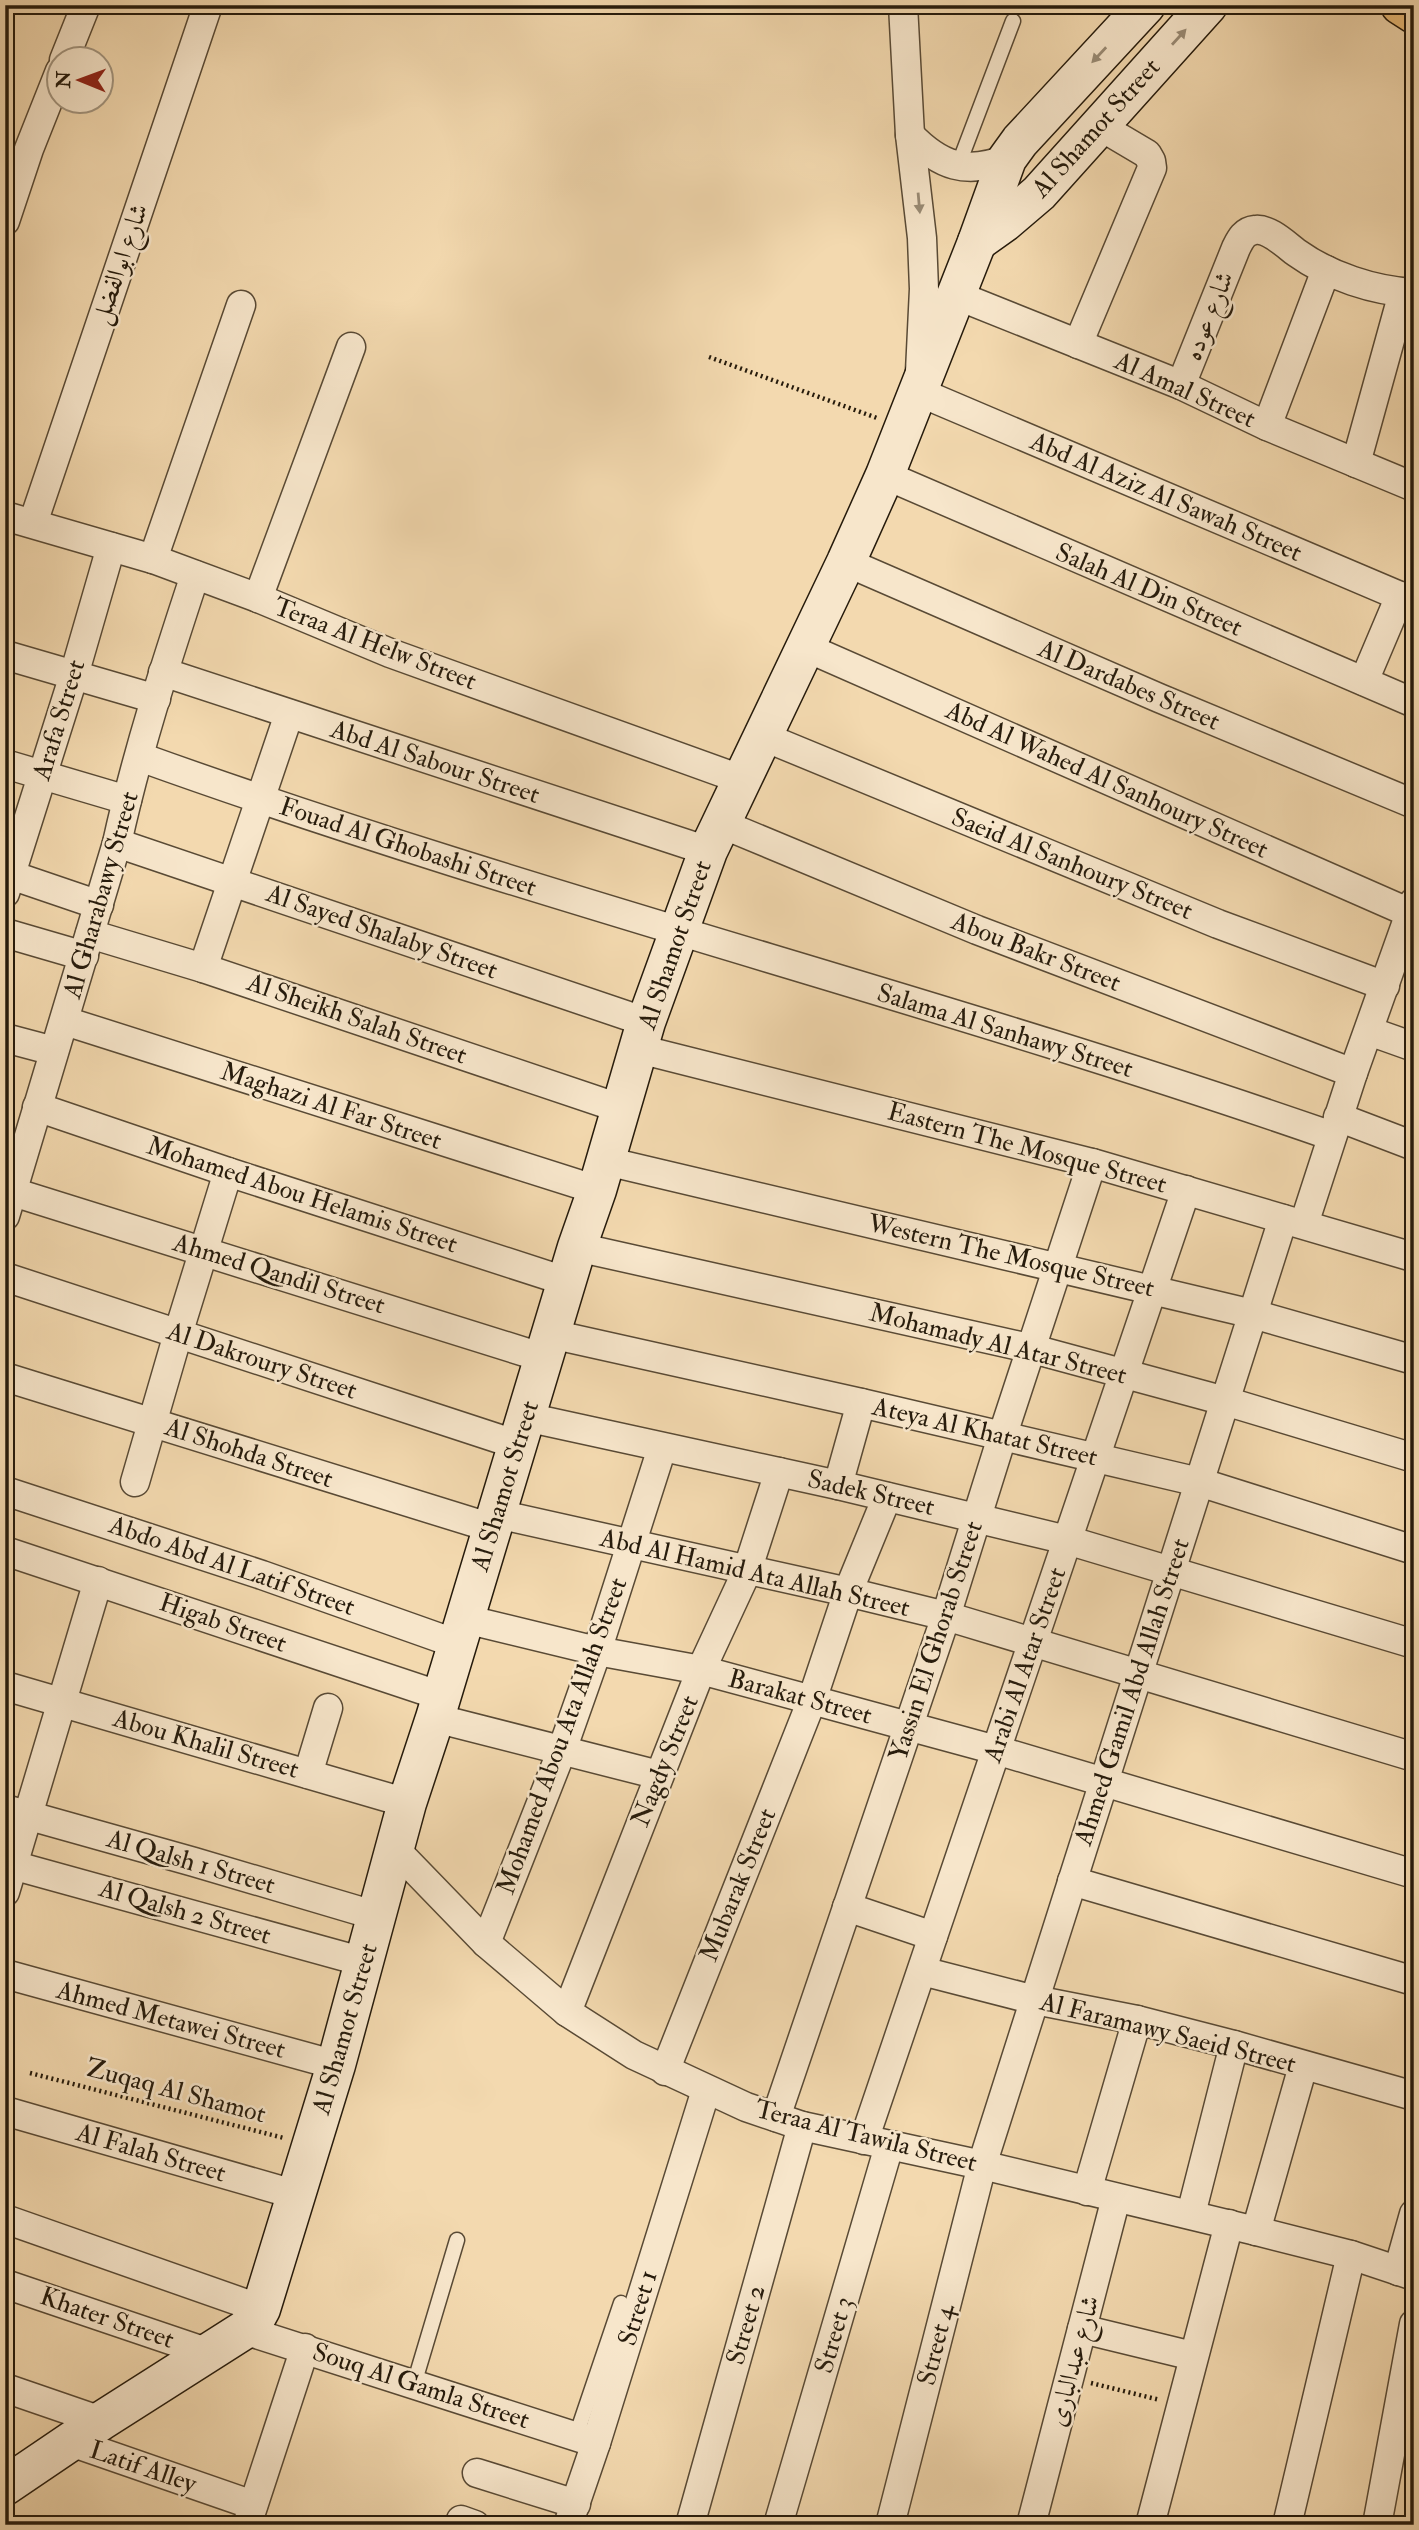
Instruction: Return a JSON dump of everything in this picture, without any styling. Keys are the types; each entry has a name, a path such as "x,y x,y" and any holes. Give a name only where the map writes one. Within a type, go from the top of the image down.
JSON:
{"highway":[{"path":"1401,5 1414,14"}],"street":[{"path":"70,46 86,5"},
{"name":"شارع ابوالفضل","path":"33,523 208,5"},
{"name":"Al Shamot Street","path":"903,5 910,135 922,238 924,289 919,392"},
{"name":"Al Shamot Street","path":"253,2320 312,2146 407,1803 677,932 715,837 885,475 1007,159 1020,141 1146,5"},
{"name":"Al Shamot Street","path":"977,242 1039,193 1208,5"},
{"path":"5,221 17,145 46,95"},
{"path":"1078,344 1152,168 1147,155 1098,125"},
{"path":"910,135 932,155 958,166"},
{"name":"Al Shamot Street","path":"958,166 983,166 1007,159"},
{"name":"شارع عوده","path":"1181,385 1236,248 1247,232 1261,230 1326,270"},
{"path":"1267,426 1326,270 1356,281 1409,293 1356,463"},
{"name":"Al Amal Street","path":"956,295 1181,385 1267,426 1414,487"},
{"path":"153,559 241,305"},
{"path":"258,598 351,347"},
{"name":"Abd Al Aziz Al Sawah Street","path":"919,392 1407,599"},
{"name":"Salah Al Din Street","path":"885,475 1414,703"},
{"name":"Teraa Al Helw Street","path":"5,516 153,559 258,598 390,653 743,780"},
{"name":"Arafa Street","path":"7,880 74,675 111,547"},
{"name":"Al Dardabes Street","path":"846,562 1158,698 1414,804"},
{"name":"Al Gharabawy Street","path":"9,1204 16,1142 37,1107 65,1021 163,672 195,575"},
{"path":"1364,681 1407,599"},
{"name":"Abd Al Wahed Al Sanhoury Street","path":"805,647 1412,907"},
{"path":"5,655 156,699"},
{"name":"Abd Al Sabour Street","path":"163,672 289,714 715,837"},
{"path":"203,968 289,714"},
{"name":"Saeid Al Sanhoury Street","path":"762,736 1218,923 1385,986"},
{"name":"Fouad Al Ghobashi Street","path":"140,757 261,800 677,932"},
{"path":"5,764 127,800"},
{"name":"Abou Bakr Street","path":"715,837 977,930 1353,1073"},
{"name":"Al Sayed Shalaby Street","path":"117,843 232,881 643,1035"},
{"path":"7,880 99,905"},
{"name":"Ahmed Gamil Abd Allah Street","path":"982,2165 1253,1314 1335,1126 1385,986 1407,947 1412,907"},
{"name":"Salama Al Sanhawy Street","path":"677,932 960,1016 1234,1102 1414,1146"},
{"name":"Al Sheikh Salah Street","path":"5,933 87,945 203,968 622,1108"},
{"name":"Maghazi Al Far Street","path":"65,1021 601,1175"},
{"path":"1369,1031 1414,1047"},
{"name":"Eastern The Mosque Street","path":"643,1035 1413,1257"},
{"path":"5,1038 54,1051"},
{"name":"Mohamed Abou Helamis Street","path":"37,1107 228,1172 573,1264"},
{"name":"Yassin El Ghorab Street","path":"789,2122 847,1907 946,1616 1092,1163"},
{"path":"135,1482 177,1334 228,1172"},
{"name":"Western The Mosque Street","path":"601,1175 1057,1267 1253,1314 1414,1360"},
{"name":"Arabi Al Atar Street","path":"877,2143 933,1936 1186,1190"},
{"name":"Ahmed Qandil Street","path":"9,1204 204,1250 547,1346"},
{"name":"Mohamady Al Atar Street","path":"573,1264 1032,1349 1225,1401 1414,1458"},
{"name":"Al Dakroury Street","path":"5,1277 177,1334 522,1431"},
{"name":"Ateya Al Khatat Street","path":"547,1346 861,1403 1199,1482 1414,1550"},
{"name":"Al Shohda Street","path":"5,1377 153,1423 495,1521"},
{"path":"838,1485 861,1403"},
{"name":"Sadek Street","path":"522,1431 662,1448 976,1517 1067,1540 1414,1643"},
{"name":"Mohamed Abou Ata Allah Street","path":"486,1943 562,1750 597,1651 662,1448"},
{"name":"Nagdy Street","path":"567,2012 701,1670 747,1571 779,1472"},
{"name":"Abdo Abd Al Latif Street","path":"5,1491 262,1575 461,1631"},
{"name":"Mubarak Street","path":"665,2071 812,1700 848,1592 887,1497"},
{"name":"Abd Al Hamid Ata Allah Street","path":"495,1521 631,1545 946,1616 1414,1757"},
{"name":"Higab Street","path":"5,1551 98,1581 562,1750 659,1775"},
{"path":"5,1892 16,1812 63,1702 98,1581"},
{"name":"Barakat Street","path":"461,1631 701,1670 996,1750 1414,1874"},
{"name":"Abou Khalil Street","path":"5,1686 407,1803"},
{"path":"308,1774 328,1708"},
{"name":"Al Qalsh 1 Street","path":"16,1812 377,1916"},
{"name":"Teraa Al Tawila Street","path":"394,1847 486,1943 567,2012 634,2055 706,2090 789,2122 1191,2214 1351,2255 1406,2274"},
{"name":"Al Qalsh 2 Street","path":"9,1864 364,1962"},
{"path":"1072,1881 1414,1981"},
{"path":"847,1907 933,1936"},
{"name":"Al Faramawy Saeid Street","path":"922,1971 1035,2000 1137,2020 1414,2096"},
{"name":"Ahmed Metawei Street","path":"5,1974 336,2065"},
{"path":"1087,2191 1137,2020"},
{"path":"1191,2214 1234,2045"},
{"path":"1150,2525 1193,2356 1303,2066"},
{"name":"Street 1","path":"572,2514 586,2440 706,2090"},
{"name":"Al Falah Street","path":"5,2110 297,2195"},
{"name":"Street 2","path":"690,2525 789,2122"},
{"name":"Street 3","path":"778,2525 877,2143"},
{"name":"Street 4","path":"890,2525 982,2165"},
{"name":"شارع عبدالبارى","path":"1031,2525 1116,2198"},
{"path":"1406,2274 1414,2214"},
{"name":"Souq Al Gamla Street","path":"5,2219 253,2320 305,2348 586,2440"},
{"path":"1287,2525 1351,2255"},
{"name":"Khater Street","path":"5,2284 209,2353"},
{"path":"5,2486 209,2353 253,2320"},
{"path":"1377,2525 1414,2324"},
{"path":"1082,2329 1193,2356"},
{"path":"250,2515 305,2348"},
{"name":"Latif Alley","path":"5,2388 250,2515"},
{"path":"477,2473 572,2514"}],"lane":[{"path":"958,166 1013,21"},
{"path":"414,2384 457,2240"},
{"path":"586,2440 621,2303"}],"path":[{"path":"709,357 905,427"},
{"name":"Zuqaq Al Shamot","path":"30,2073 312,2146"},
{"path":"1069,2378 1180,2404"}]}
